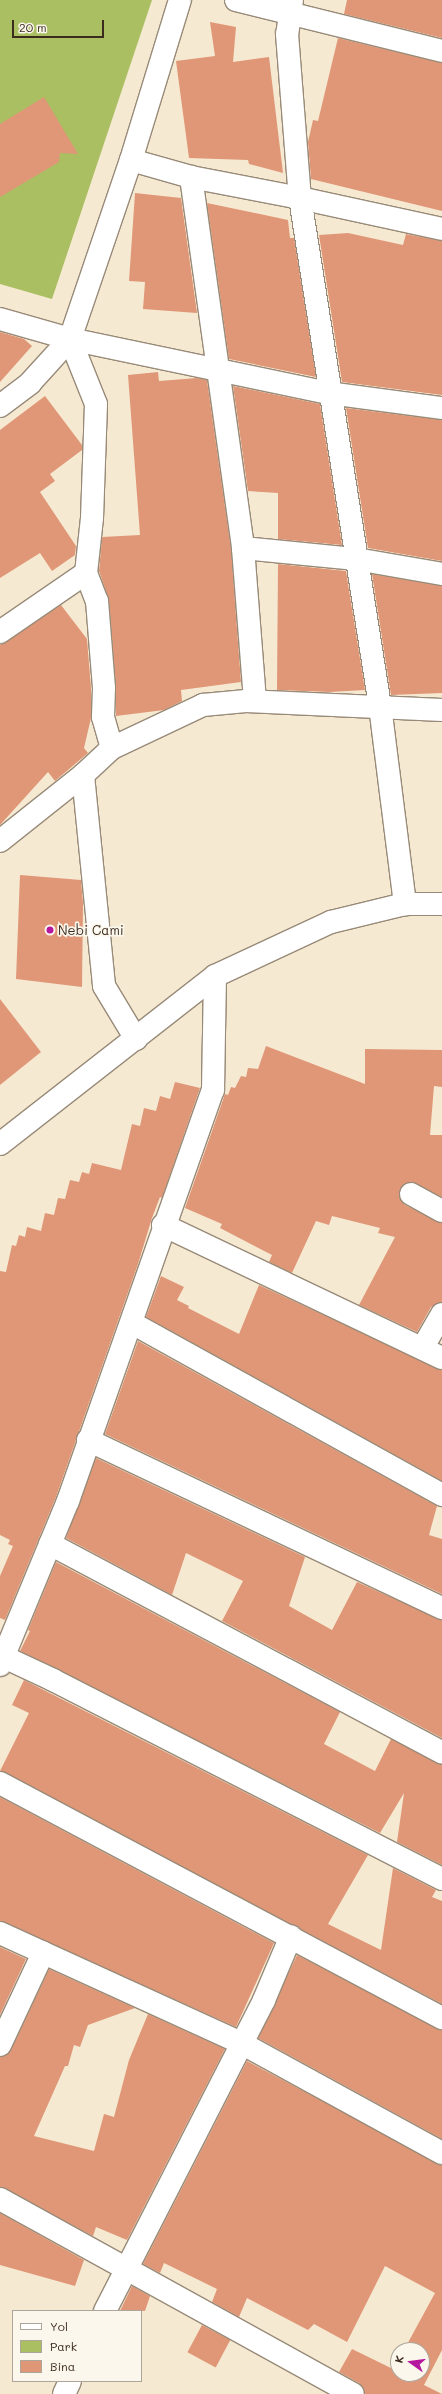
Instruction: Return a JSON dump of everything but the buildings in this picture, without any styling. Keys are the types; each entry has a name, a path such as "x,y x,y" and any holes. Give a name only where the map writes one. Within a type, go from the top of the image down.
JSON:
{"street":[{"path":"0,406 30,383 70,339 131,160 180,0"},
{"path":"236,0 290,6 442,50"},
{"path":"290,6 287,34 300,198 380,706 405,904"},
{"path":"131,160 191,176 442,229"},
{"path":"191,176 216,369 243,548 255,701"},
{"path":"0,319 70,339 330,393 442,408"},
{"path":"70,339 96,404 92,518 86,573 97,600 104,688 103,717 112,748"},
{"path":"243,548 356,559 442,574"},
{"path":"0,632 86,573"},
{"path":"0,841 82,775 112,748 204,705 255,701 442,710"},
{"path":"82,775 104,986 136,1039"},
{"path":"0,1144 215,976 331,922 405,904 442,904"},
{"path":"215,976 213,1090 163,1225 132,1323 50,1544 3,1651 54,1680 442,1879"},
{"path":"411,1194 442,1211"},
{"path":"163,1225 423,1347 442,1358"},
{"path":"423,1347 442,1314"},
{"path":"132,1323 442,1494"},
{"path":"88,1440 442,1608"},
{"path":"50,1544 442,1752"},
{"path":"0,1783 291,1936 442,2018"},
{"path":"0,1932 241,2043 442,2153"},
{"path":"106,2310 264,2000 291,1936"},
{"path":"0,2045 43,1953"},
{"path":"0,2199 353,2394"},
{"path":"64,2394 70,2382"}],"green space":[{"path":"0,0 152,0 52,299 0,284"}],"place":[{"name":"Nebi Cami","path":"50,930"}]}
